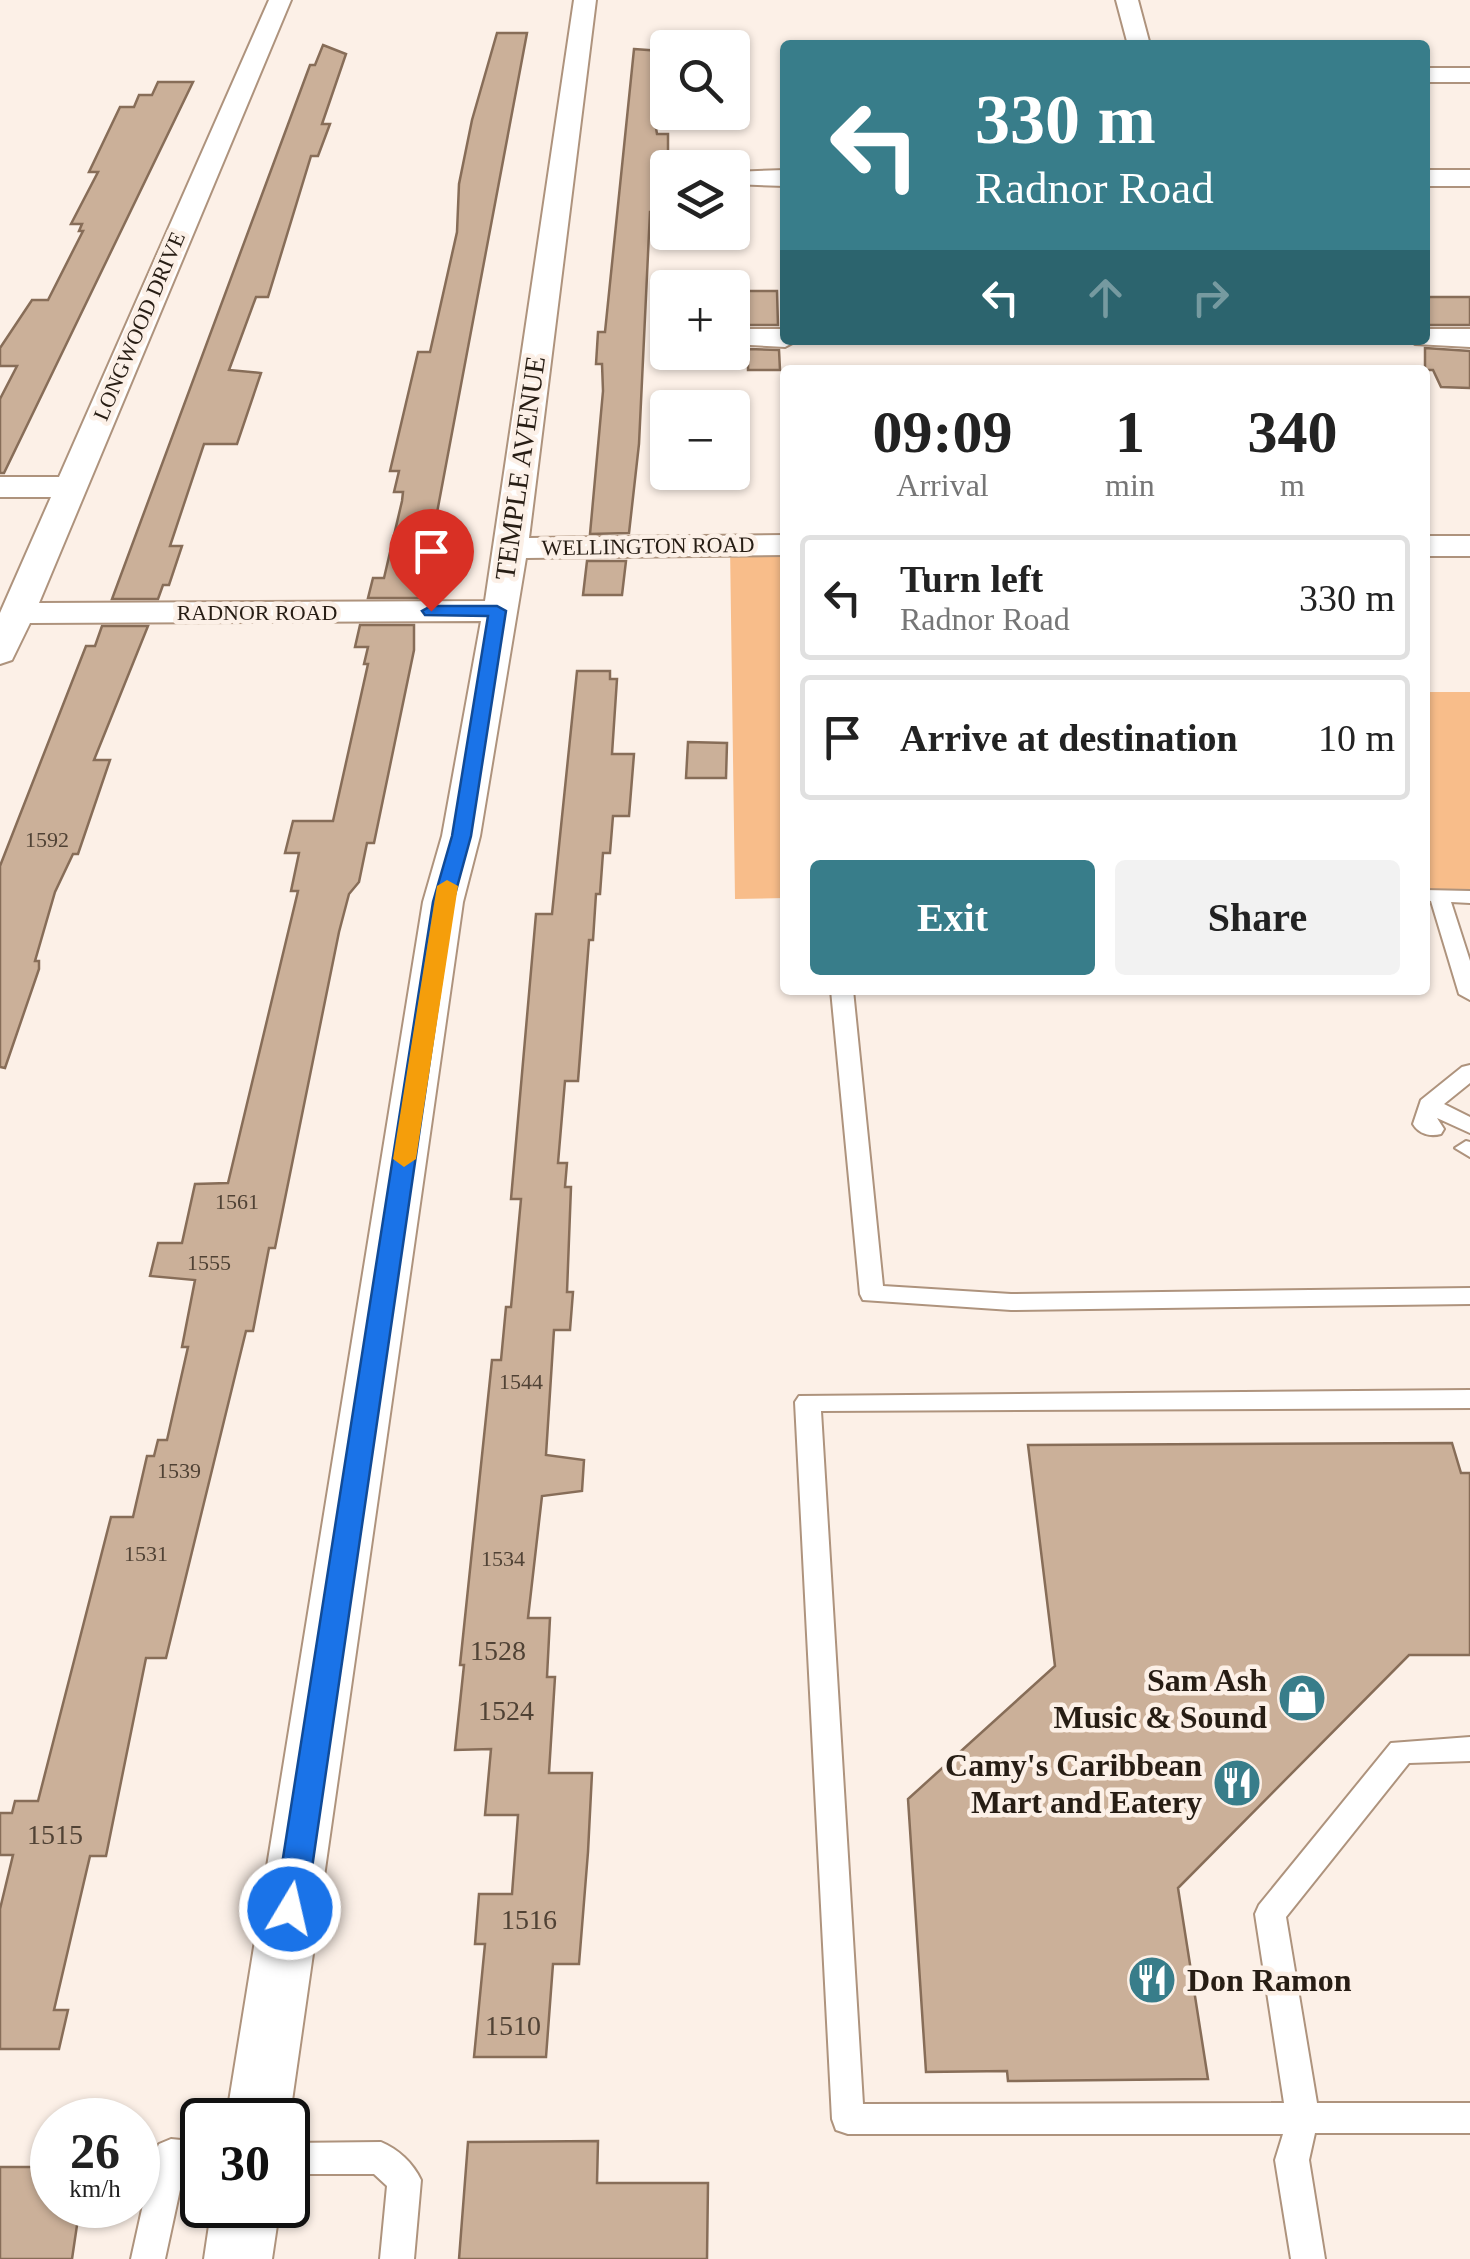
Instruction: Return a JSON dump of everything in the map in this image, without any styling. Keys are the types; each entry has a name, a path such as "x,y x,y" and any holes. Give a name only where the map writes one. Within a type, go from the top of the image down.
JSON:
{"street":[{"name":"LONGWOOD DRIVE","path":"0,653 280,0"},
{"name":"TEMPLE AVENUE","path":"261,2098 443,902 462,836 497,611 511,548 585,0"},
{"path":"1127,0 1138,40"},
{"path":"1430,76 1470,76"},
{"path":"750,178 780,178"},
{"path":"1430,178 1470,178"},
{"path":"750,338 780,338"},
{"path":"1430,338 1470,338"},
{"path":"0,487 70,487"},
{"name":"WELLINGTON ROAD","path":"511,548 780,546"},
{"path":"1430,546 1470,546"},
{"name":"RADNOR ROAD","path":"17,613 497,611"},
{"path":"238,2259 243,2228"}],"lane":[{"path":"1470,897 1432,895 1470,994"},
{"path":"842,995 872,1294 1011,1302 1470,1296"},
{"path":"1433,1130 1424,1124 1429,1105 1470,1072"},
{"path":"1429,1105 1469,1141"},
{"path":"1470,1400 808,1402 848,2120 1470,2118"},
{"path":"1308,2259 1292,2160 1303,2118 1270,1914 1401,1751 1470,1749"},
{"path":"148,2259 170,2156 180,2156"},
{"path":"310,2160 381,2158 404,2180 398,2259"}],"shaded area":[{"path":"730,545 780,545 780,898 735,899"},
{"path":"1430,692 1470,692 1470,897 1430,894"}],"building":[{"path":"497,33 527,33 421,598 368,598 373,578 384,578 402,501 403,492 394,492 399,471 390,471 418,352 430,352 457,232 459,184 472,120"},
{"path":"323,45 346,54 322,124 330,124 318,156 311,156 268,297 256,297 229,370 261,373 237,444 204,444 170,546 182,546 169,585 163,585 158,599 112,599 310,65 315,65"},
{"path":"634,49 650,50 650,130 668,134 668,150 650,150 639,444 629,533 590,534 603,391 602,364 596,364 598,332 605,332"},
{"path":"158,82 193,82 4,473 0,473 0,399 17,366 0,366 0,348 32,300 48,300 83,231 79,231 82,224 71,224 98,172 89,172 120,107 134,107 139,95 152,95"},
{"path":"750,291 777,291 778,325 750,325"},
{"path":"1430,297 1470,297 1470,325 1430,325"},
{"path":"1425,348 1470,351 1470,388 1441,387 1430,365 1425,365"},
{"path":"750,349 779,350 780,370 750,370"},
{"path":"587,561 626,561 622,595 583,595"},
{"path":"360,625 414,625 414,650 374,843 367,843 359,882 349,894 339,932 275,1248 269,1248 253,1331 246,1331 166,1658 146,1658 106,1856 90,1856 54,2010 68,2010 59,2049 0,2049 0,1909 13,1855 0,1855 0,1813 12,1813 15,1801 38,1801 111,1517 133,1517 147,1456 154,1456 158,1440 167,1440 188,1347 182,1347 195,1280 150,1276 158,1243 182,1243 195,1184 228,1183 298,891 291,891 299,853 285,853 293,821 333,821 368,664 364,664 368,647 355,647"},
{"path":"102,626 148,626 94,760 110,760 78,854 73,854 55,892 35,961 39,961 39,969 5,1068 0,1067 0,866 86,646 95,646"},
{"path":"577,671 610,671 610,679 617,679 612,754 634,754 629,816 613,816 610,853 603,853 593,940 589,940 578,1081 565,1081 558,1163 567,1163 565,1187 571,1187 567,1292 573,1292 570,1330 554,1330 546,1455 584,1460 582,1491 542,1496 528,1618 550,1618 547,1677 555,1677 549,1773 592,1773 588,1852 579,1964 553,1964 546,2057 474,2057 485,1944 475,1944 479,1894 512,1894 518,1815 485,1815 491,1749 455,1750 464,1665 460,1665 492,1360 501,1360 506,1307 511,1307 521,1199 511,1199 536,914 552,914"},
{"path":"688,742 727,743 726,778 686,778"},
{"path":"1452,1443 1461,1473 1470,1473 1470,1655 1409,1655 1178,1888 1208,2079 1008,2081 1007,2071 926,2072 908,1799 1055,1666 1028,1445"},
{"path":"598,2141 597,2183 708,2183 707,2259 459,2259 468,2142"},
{"path":"0,2167 30,2167 30,2228 77,2228 72,2259 0,2259"}],"slow traffic":[{"path":"404,1159 447,886"}],"place":[{"name":"Sam Ash Music & Sound","path":"1302,1698"},
{"name":"Camy's Caribbean Mart and Eatery","path":"1237,1783"},
{"name":"Don Ramon","path":"1152,1980"}],"route":[{"path":"290,1909 443,902 462,836 497,611 431,611"}]}
